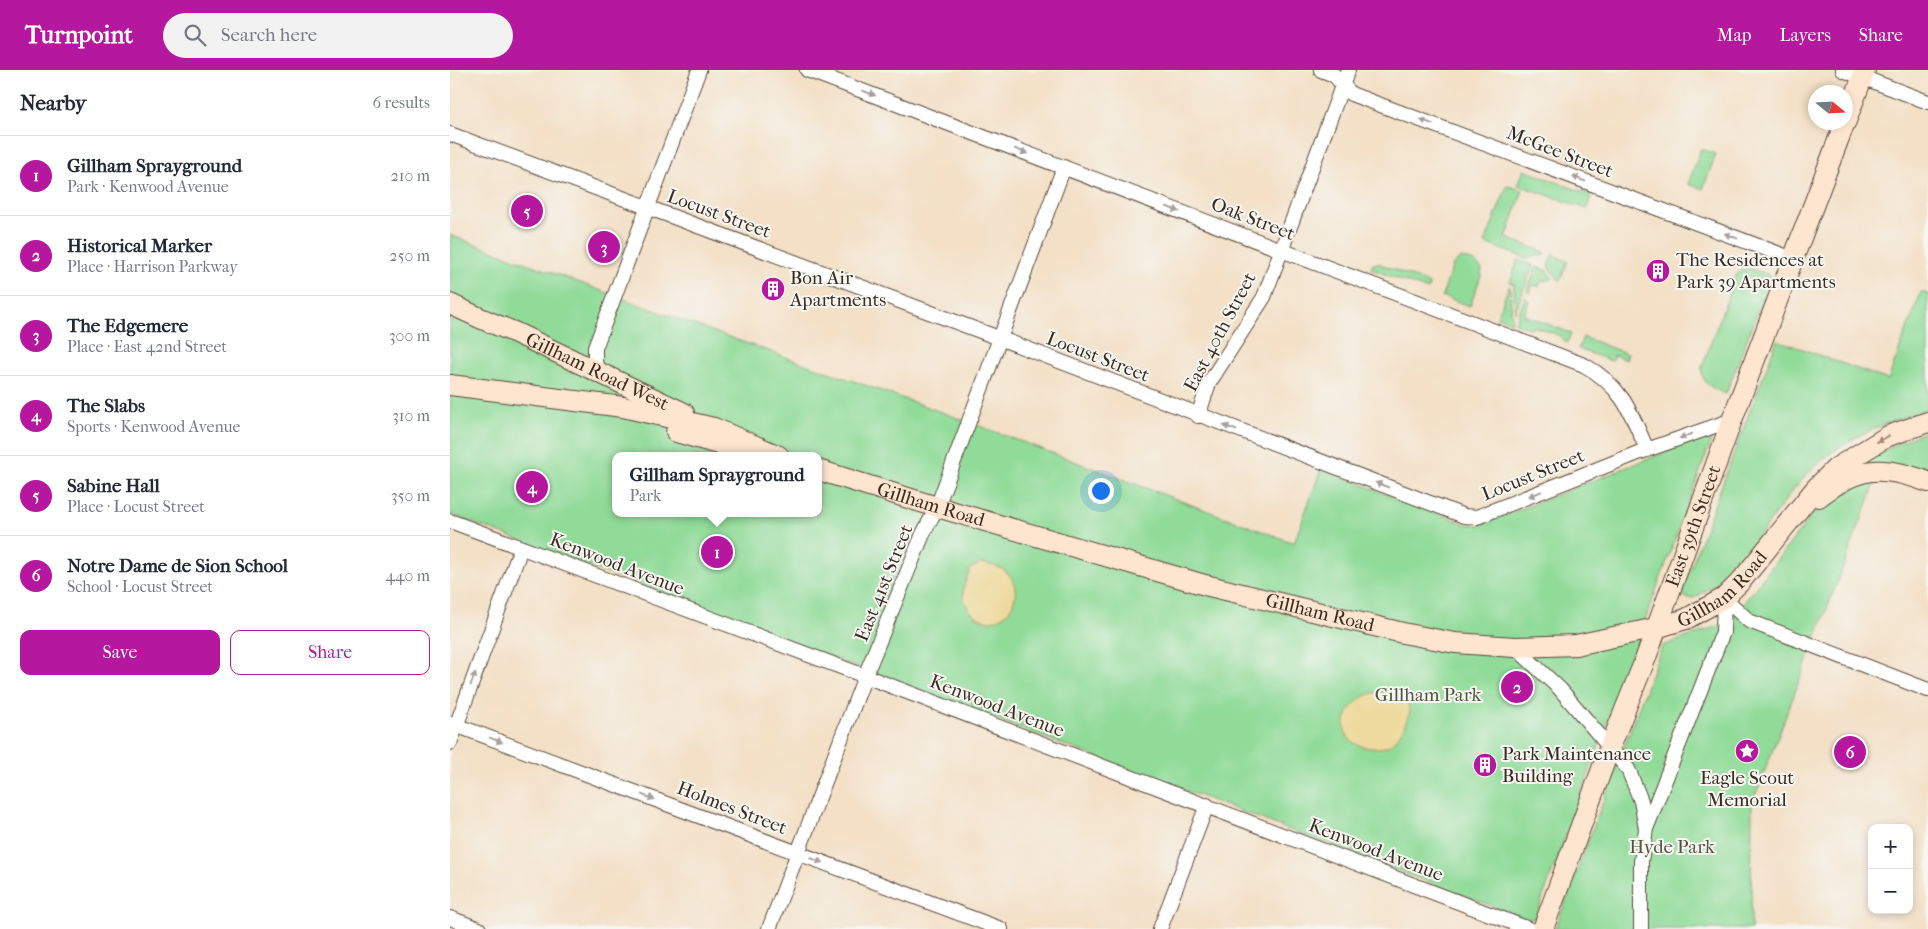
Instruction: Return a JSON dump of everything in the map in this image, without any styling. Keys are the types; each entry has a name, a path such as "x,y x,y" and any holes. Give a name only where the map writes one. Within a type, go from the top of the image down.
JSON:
{"main road":[{"name":"East 39th Street","path":"1853,101 1863,74"},
{"name":"East 39th Street","path":"1543,929 1842,130"},
{"name":"Gillham Road West","path":"450,304 576,361 714,428"},
{"name":"Gillham Road West","path":"480,318 517,342 596,383 623,407 666,429"},
{"path":"450,385 623,407 714,428 770,452"},
{"path":"479,389 584,414 666,429 745,452"},
{"name":"Gillham Road","path":"822,471 937,507 1205,584 1386,629 1455,643 1515,647 1576,645 1656,628 1686,619 1724,598 1742,581 1816,488 1836,468 1849,458 1888,436 1928,422"},
{"name":"Gillham Road","path":"1794,516 1852,475 1873,471 1893,471 1928,482"}],"street":[{"path":"598,373 595,361 595,348 699,70"},
{"name":"Oak Street","path":"807,70 829,74 1064,167 1594,371 1610,382 1626,401 1647,450"},
{"name":"McGee Street","path":"1321,70 1334,75 1351,94 1793,259"},
{"name":"East 40th Street","path":"1198,416 1209,383 1264,297 1348,70"},
{"path":"1843,70 1863,74 1928,102"},
{"name":"Locust Street","path":"450,134 999,338 1198,416 1464,516 1477,518 1647,450 1732,420"},
{"name":"East 41st Street","path":"769,929 865,676 923,534 937,507 1064,167"},
{"path":"576,361 595,348"},
{"name":"Kenwood Avenue","path":"450,521 1207,805 1529,929"},
{"path":"450,743 453,724 521,548"},
{"path":"1724,598 1749,621 1928,690"},
{"path":"1641,929 1642,861 1646,829 1723,632 1724,598"},
{"path":"1515,647 1560,688 1628,769 1640,801 1646,829"},
{"name":"Holmes Street","path":"453,724 1001,929"},
{"path":"1160,929 1207,805"},
{"path":"450,918 479,929"}],"green space":[{"path":"1701,149 1716,154 1703,189 1688,184"},
{"path":"1524,170 1591,195 1587,209 1518,185"},
{"path":"1507,186 1523,190 1506,238 1545,252 1545,255 1525,258 1485,243"},
{"name":"Gillham Park","path":"450,235 689,323 947,414 1294,543 1321,469 1466,524 1481,525 1711,434 1713,436 1536,916 1533,919 1527,919 450,514"},
{"path":"1552,255 1568,261 1559,280 1548,267"},
{"path":"1461,258 1475,262 1482,269 1470,306 1442,296 1453,265"},
{"path":"1518,260 1533,265 1515,312 1514,284 1510,282"},
{"path":"1378,263 1426,282 1429,284 1428,290 1371,269 1373,264"},
{"path":"1536,267 1546,270 1553,279 1541,281 1539,287 1532,285 1530,293 1527,292"},
{"path":"1752,269 1771,276 1726,394 1708,385 1703,377 1702,367 1736,275 1742,270"},
{"path":"1510,286 1512,322 1497,317"},
{"path":"1921,292 1928,294 1928,409 1874,429 1836,449 1812,469 1796,486 1753,544 1719,581 1698,596 1693,598 1685,597 1682,593 1684,585 1777,340 1888,380"},
{"path":"1525,297 1529,301 1524,315 1571,333 1567,343 1558,335 1536,327 1528,328 1515,323"},
{"path":"1583,337 1628,354 1626,360 1614,355 1612,361 1578,349"},
{"path":"1928,431 1928,478 1852,470 1871,457"},
{"name":"Hyde Park","path":"1875,484 1752,804 1751,929 1555,929 1662,646 1729,622 1812,515 1832,497 1859,486"}],"sand":[{"path":"981,563 1004,570 1013,581 1015,588 1014,602 1006,614 1000,618 987,621 980,619 970,610 966,605 963,592 970,569"},
{"path":"1379,692 1407,701 1410,712 1401,733 1391,744 1379,748 1358,745 1349,739 1345,730 1345,720 1356,702 1367,695"}],"place":[{"name":"Sabine Hall","path":"527,211"},
{"name":"The Edgemere","path":"604,247"},
{"name":"The Residences at Park 39 Apartments","path":"1658,271"},
{"name":"Bon Air Apartments","path":"773,289"},
{"name":"The Slabs","path":"532,487"},
{"name":"Gillham Sprayground","path":"717,552"},
{"name":"Historical Marker","path":"1517,687"},
{"name":"Eagle Scout Memorial","path":"1747,751"},
{"name":"Notre Dame de Sion School","path":"1850,752"},
{"name":"Park Maintenance Building","path":"1485,765"}]}
